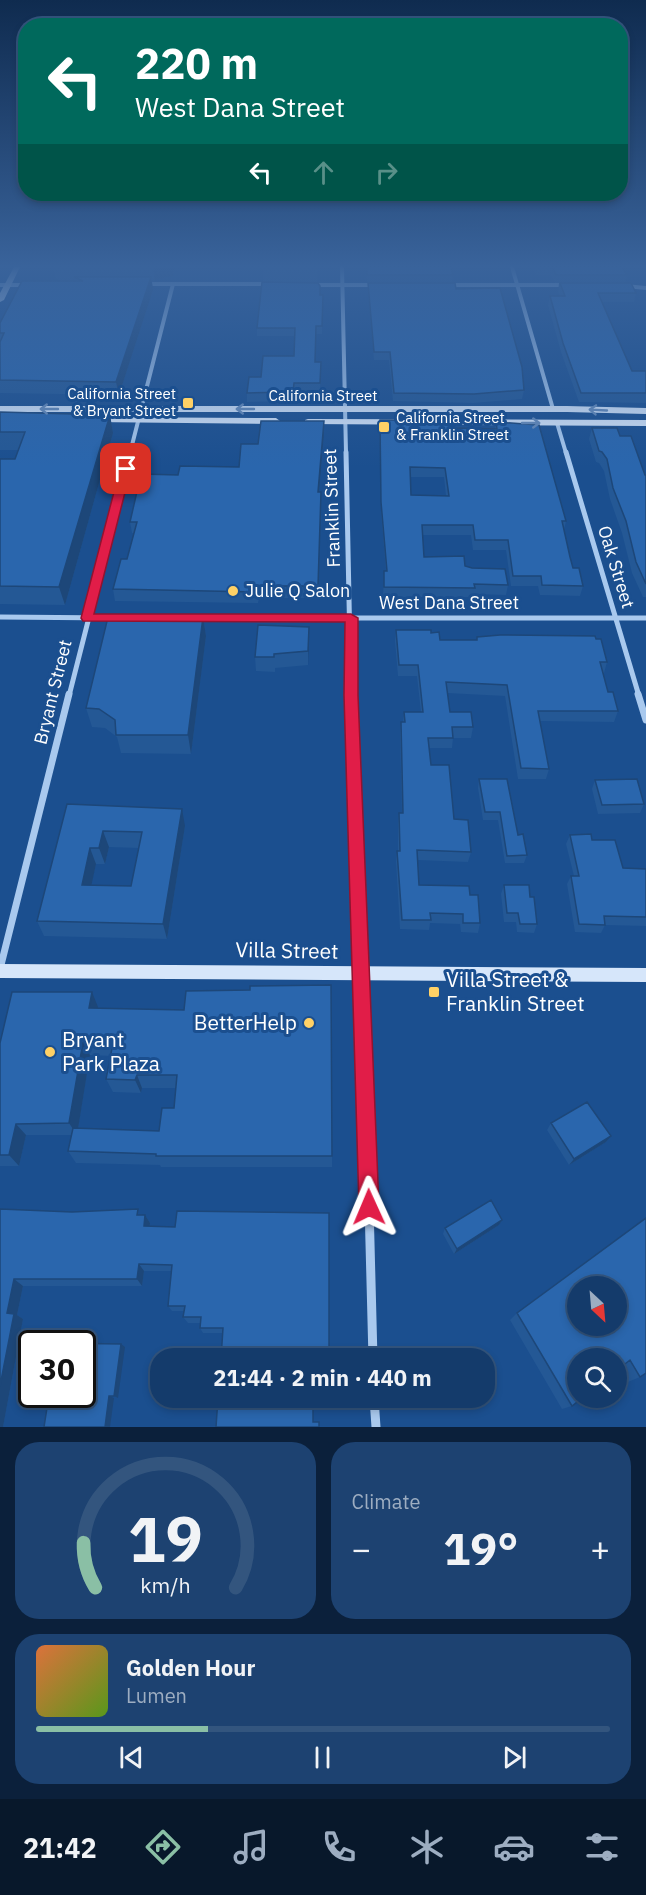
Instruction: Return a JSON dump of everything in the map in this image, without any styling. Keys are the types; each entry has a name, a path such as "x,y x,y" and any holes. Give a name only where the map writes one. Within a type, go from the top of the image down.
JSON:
{"main road":[{"name":"California Street","path":"0,409 646,411"},
{"name":"California Street","path":"80,420 646,423"},
{"name":"Villa Street","path":"0,970 646,975"}],"street":[{"name":"Bryant Street","path":"0,970 160,334"},
{"name":"Franklin Street","path":"344,334 351,695 373,1348"},
{"path":"531,334 553,409"},
{"name":"Oak Street","path":"557,423 646,720"},
{"path":"0,617 123,618"},
{"name":"West Dana Street","path":"190,618 646,618"},
{"path":"375,1408 376,1427"}],"building":[{"path":"4,334 132,334 116,382 0,380 0,342"},
{"path":"295,334 316,334 315,362 321,362 320,383 294,383 293,392 247,393 249,377 261,377 263,356 294,356"},
{"path":"372,334 513,334 522,367 524,390 474,394 394,393 390,352 374,352"},
{"path":"560,334 616,334 632,371 646,371 646,393 581,393"},
{"path":"0,412 110,415 59,587 0,586 0,459 15,459 25,432 0,432"},
{"path":"380,420 400,420 400,423 450,422 451,428 497,429 496,422 539,425 566,521 562,521 573,568 579,568 583,586 542,585 541,576 513,576 508,540 475,540 473,525 422,525 424,557 464,556 465,566 505,569 508,585 474,584 475,588 384,587 384,571 387,571 381,502","holes":["410,467 445,468 449,496 411,495"]},
{"path":"261,421 324,421 318,492 321,492 318,586 258,586 258,592 113,589 121,559 127,559 137,522 130,522 141,474 178,475 180,466 239,467 241,444 258,444"},
{"path":"592,428 617,428 620,436 631,436 646,475 646,584 636,562 626,521 613,488 607,459 599,451"},
{"path":"108,617 203,617 188,735 116,735 115,720 99,709 86,708"},
{"path":"258,625 309,627 308,651 274,654 274,657 255,657"},
{"path":"396,630 431,630 431,633 439,632 440,640 477,640 477,637 500,635 595,636 596,639 601,639 607,662 600,662 608,692 613,692 618,711 538,711 549,769 521,768 507,685 446,682 450,712 471,712 473,727 452,727 453,738 428,738 431,765 449,765 454,819 468,820 471,852 417,850 419,885 469,886 470,895 478,895 480,923 463,923 463,914 430,913 431,920 402,920 397,851 400,851 399,813 403,813 401,722 405,722 404,712 423,712 418,665 399,665"},
{"path":"479,779 507,779 518,835 523,834 527,855 507,856 500,812 485,812"},
{"path":"637,779 644,804 602,805 595,780"},
{"path":"67,804 182,809 163,924 37,921","holes":["103,831 142,832 131,886 82,885 90,848 99,848"]},
{"path":"591,834 592,840 615,840 623,868 646,869 646,917 604,916 605,925 579,924 571,876 579,876 570,835"},
{"path":"504,885 529,885 530,897 534,897 537,924 520,924 518,913 507,913"},
{"path":"331,985 332,1156 156,1156 156,1154 68,1151 73,1128 159,1131 162,1108 174,1108 177,1075 137,1075 135,1080 106,1079 113,1043 83,1042 69,1123 16,1124 9,1155 0,1155 0,1043 12,992 92,992 89,1008 184,1010 186,991 250,990 250,986"},
{"path":"587,1102 611,1136 574,1159 551,1123"},
{"path":"491,1200 502,1220 457,1249 445,1228"},
{"path":"0,1209 72,1212 138,1209 137,1215 145,1215 144,1226 175,1227 177,1211 329,1213 329,1348 222,1348 223,1328 200,1328 201,1317 183,1317 185,1306 168,1306 172,1265 139,1264 137,1279 14,1279 7,1313 14,1314 0,1386"},
{"path":"646,1218 646,1373 640,1377 630,1360 627,1362 627,1348 567,1348 567,1398 517,1313 567,1276 567,1336 627,1336 627,1276 567,1276"},
{"path":"96,1344 121,1344 114,1396 109,1396 105,1427 44,1427 47,1408 96,1408"},
{"path":"217,1408 313,1408 313,1422 319,1422 319,1427 216,1427"}],"place":[{"name":"California Street & Bryant Street","path":"188,403"},
{"name":"California Street & Franklin Street","path":"384,427"},
{"name":"Julie Q Salon","path":"233,591"},
{"name":"Villa Street & Franklin Street","path":"434,992"},
{"name":"BetterHelp","path":"309,1023"},
{"name":"Bryant Park Plaza","path":"50,1052"}],"route":[{"path":"126,469 87,618 351,618 351,695 355,743 369,1207"}]}
